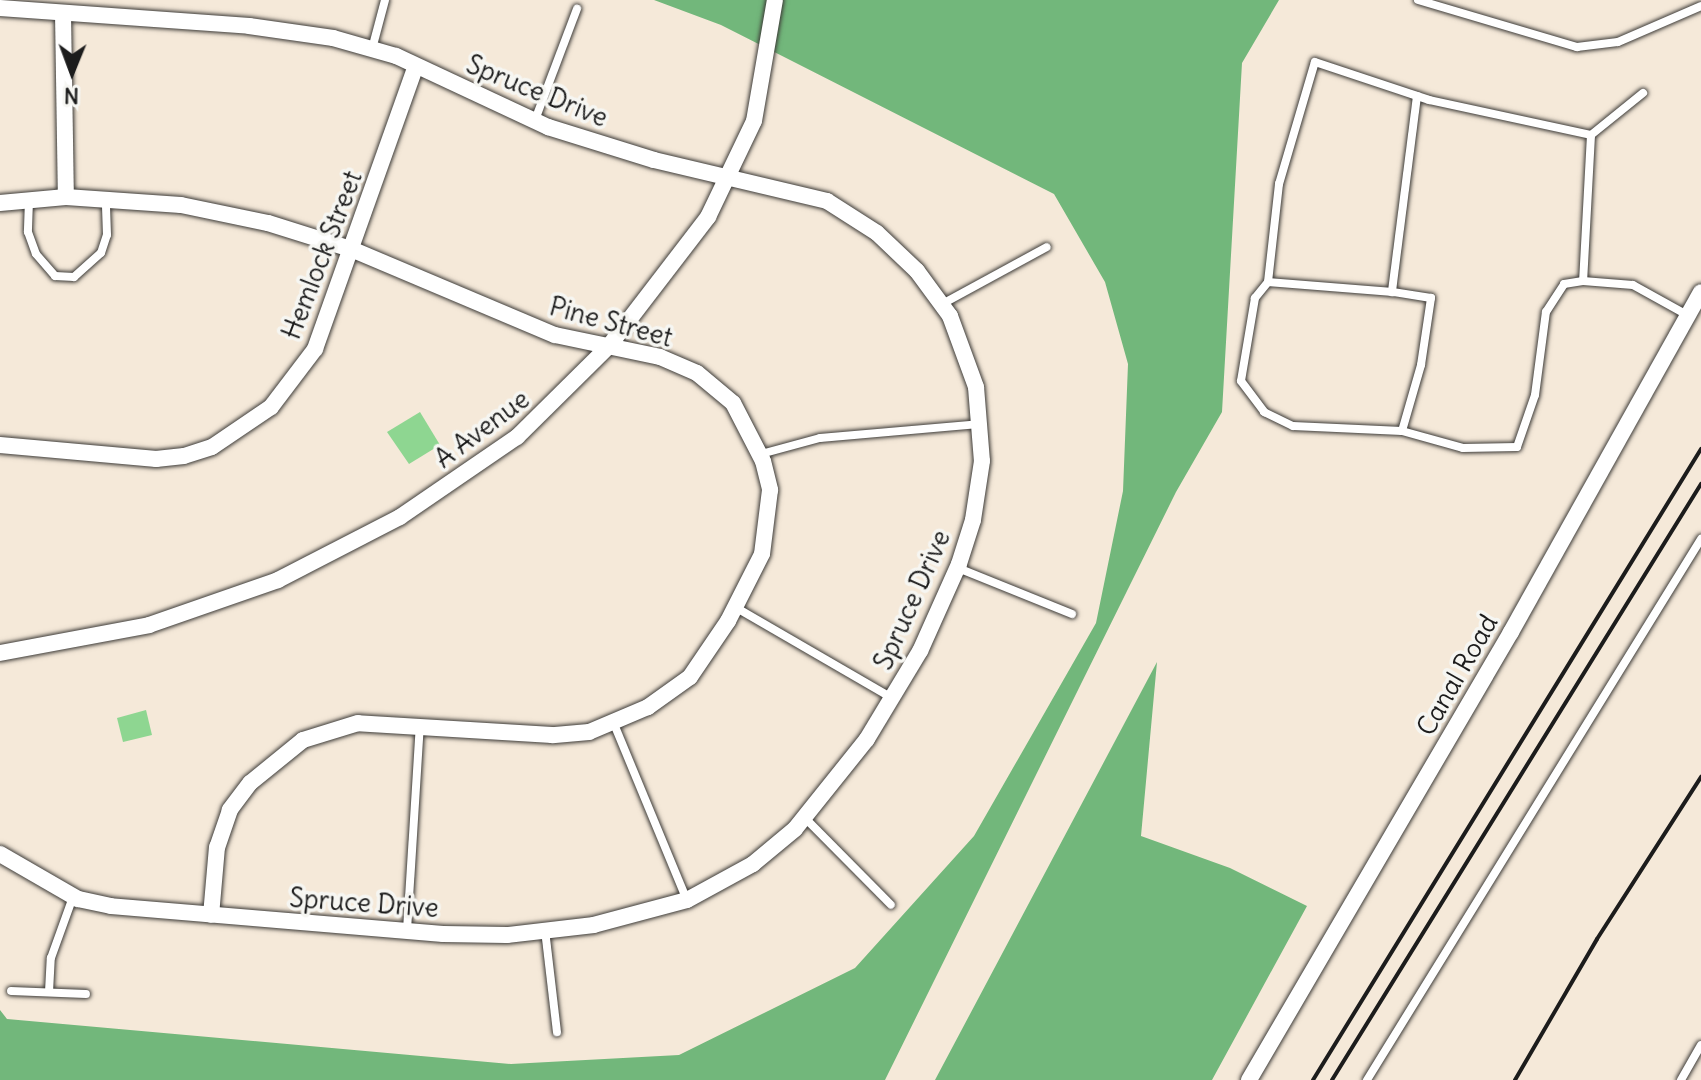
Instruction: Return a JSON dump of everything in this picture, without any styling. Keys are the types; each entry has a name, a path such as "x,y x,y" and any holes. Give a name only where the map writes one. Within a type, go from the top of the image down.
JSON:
{"street":[{"name":"A Avenue","path":"0,653 149,625 278,580 400,517 517,437 609,346 700,228 730,175 759,104 775,0"},
{"name":"Spruce Drive","path":"0,8 63,13 102,8 249,26 372,49 535,121 654,160 730,175 827,201 857,217 917,271 941,304 976,387 982,424 973,520 957,568 892,698 834,785 805,818 753,864 687,900 594,925 507,935 407,931 111,906 73,896 0,854"},
{"path":"63,13 66,197"},
{"name":"Hemlock Street","path":"0,445 156,459 212,447 271,407 291,385 315,349 416,66"},
{"name":"Pine Street","path":"0,203 66,197 181,205 268,223 351,249 555,335 660,357 697,373 733,403 761,454 770,490 762,554 735,607 690,677 614,724 552,735 358,723 303,740 279,755 230,810 217,847 211,915"},
{"name":"Canal Road","path":"1249,1080 1701,292"}],"lane":[{"path":"372,49 385,0"},
{"path":"1418,0 1577,47 1618,42 1701,6"},
{"path":"535,121 577,9"},
{"path":"1591,135 1417,96 1315,62 1279,184 1268,282 1255,298 1241,381 1264,412 1293,426 1402,431 1463,448 1517,447 1535,395 1546,312 1564,284 1583,281 1633,285 1689,316"},
{"path":"1583,281 1591,135 1643,93"},
{"path":"1392,292 1417,96"},
{"path":"29,200 28,232 36,254 55,276 74,277 101,253 107,235 106,199"},
{"path":"941,304 1047,247"},
{"path":"1268,282 1431,298 1421,365 1402,431"},
{"path":"761,454 820,438 982,424"},
{"path":"1367,1080 1701,539"},
{"path":"957,568 1072,614"},
{"path":"735,607 892,698"},
{"path":"614,724 687,900"},
{"path":"407,931 420,725"},
{"path":"805,818 891,905"},
{"path":"49,992 51,958 73,896"},
{"path":"545,930 557,1032"},
{"path":"11,991 86,994"},
{"path":"1681,1080 1701,1045"}],"green space":[{"path":"654,0 1279,0 1242,63 1222,412 1176,492 885,1080 0,1080 0,1010 7,1019 511,1064 679,1055 855,968 974,836 1096,623 1123,491 1128,364 1105,282 1054,194 721,25"},
{"path":"420,412 440,445 409,464 387,432"},
{"path":"1157,662 1141,836 1230,868 1307,906 1212,1080 935,1080"},
{"path":"146,710 152,735 123,742 117,718"}],"railway":[{"path":"1313,1080 1701,449"},
{"path":"1332,1080 1701,484"},
{"path":"1515,1080 1597,939 1701,777"}]}
